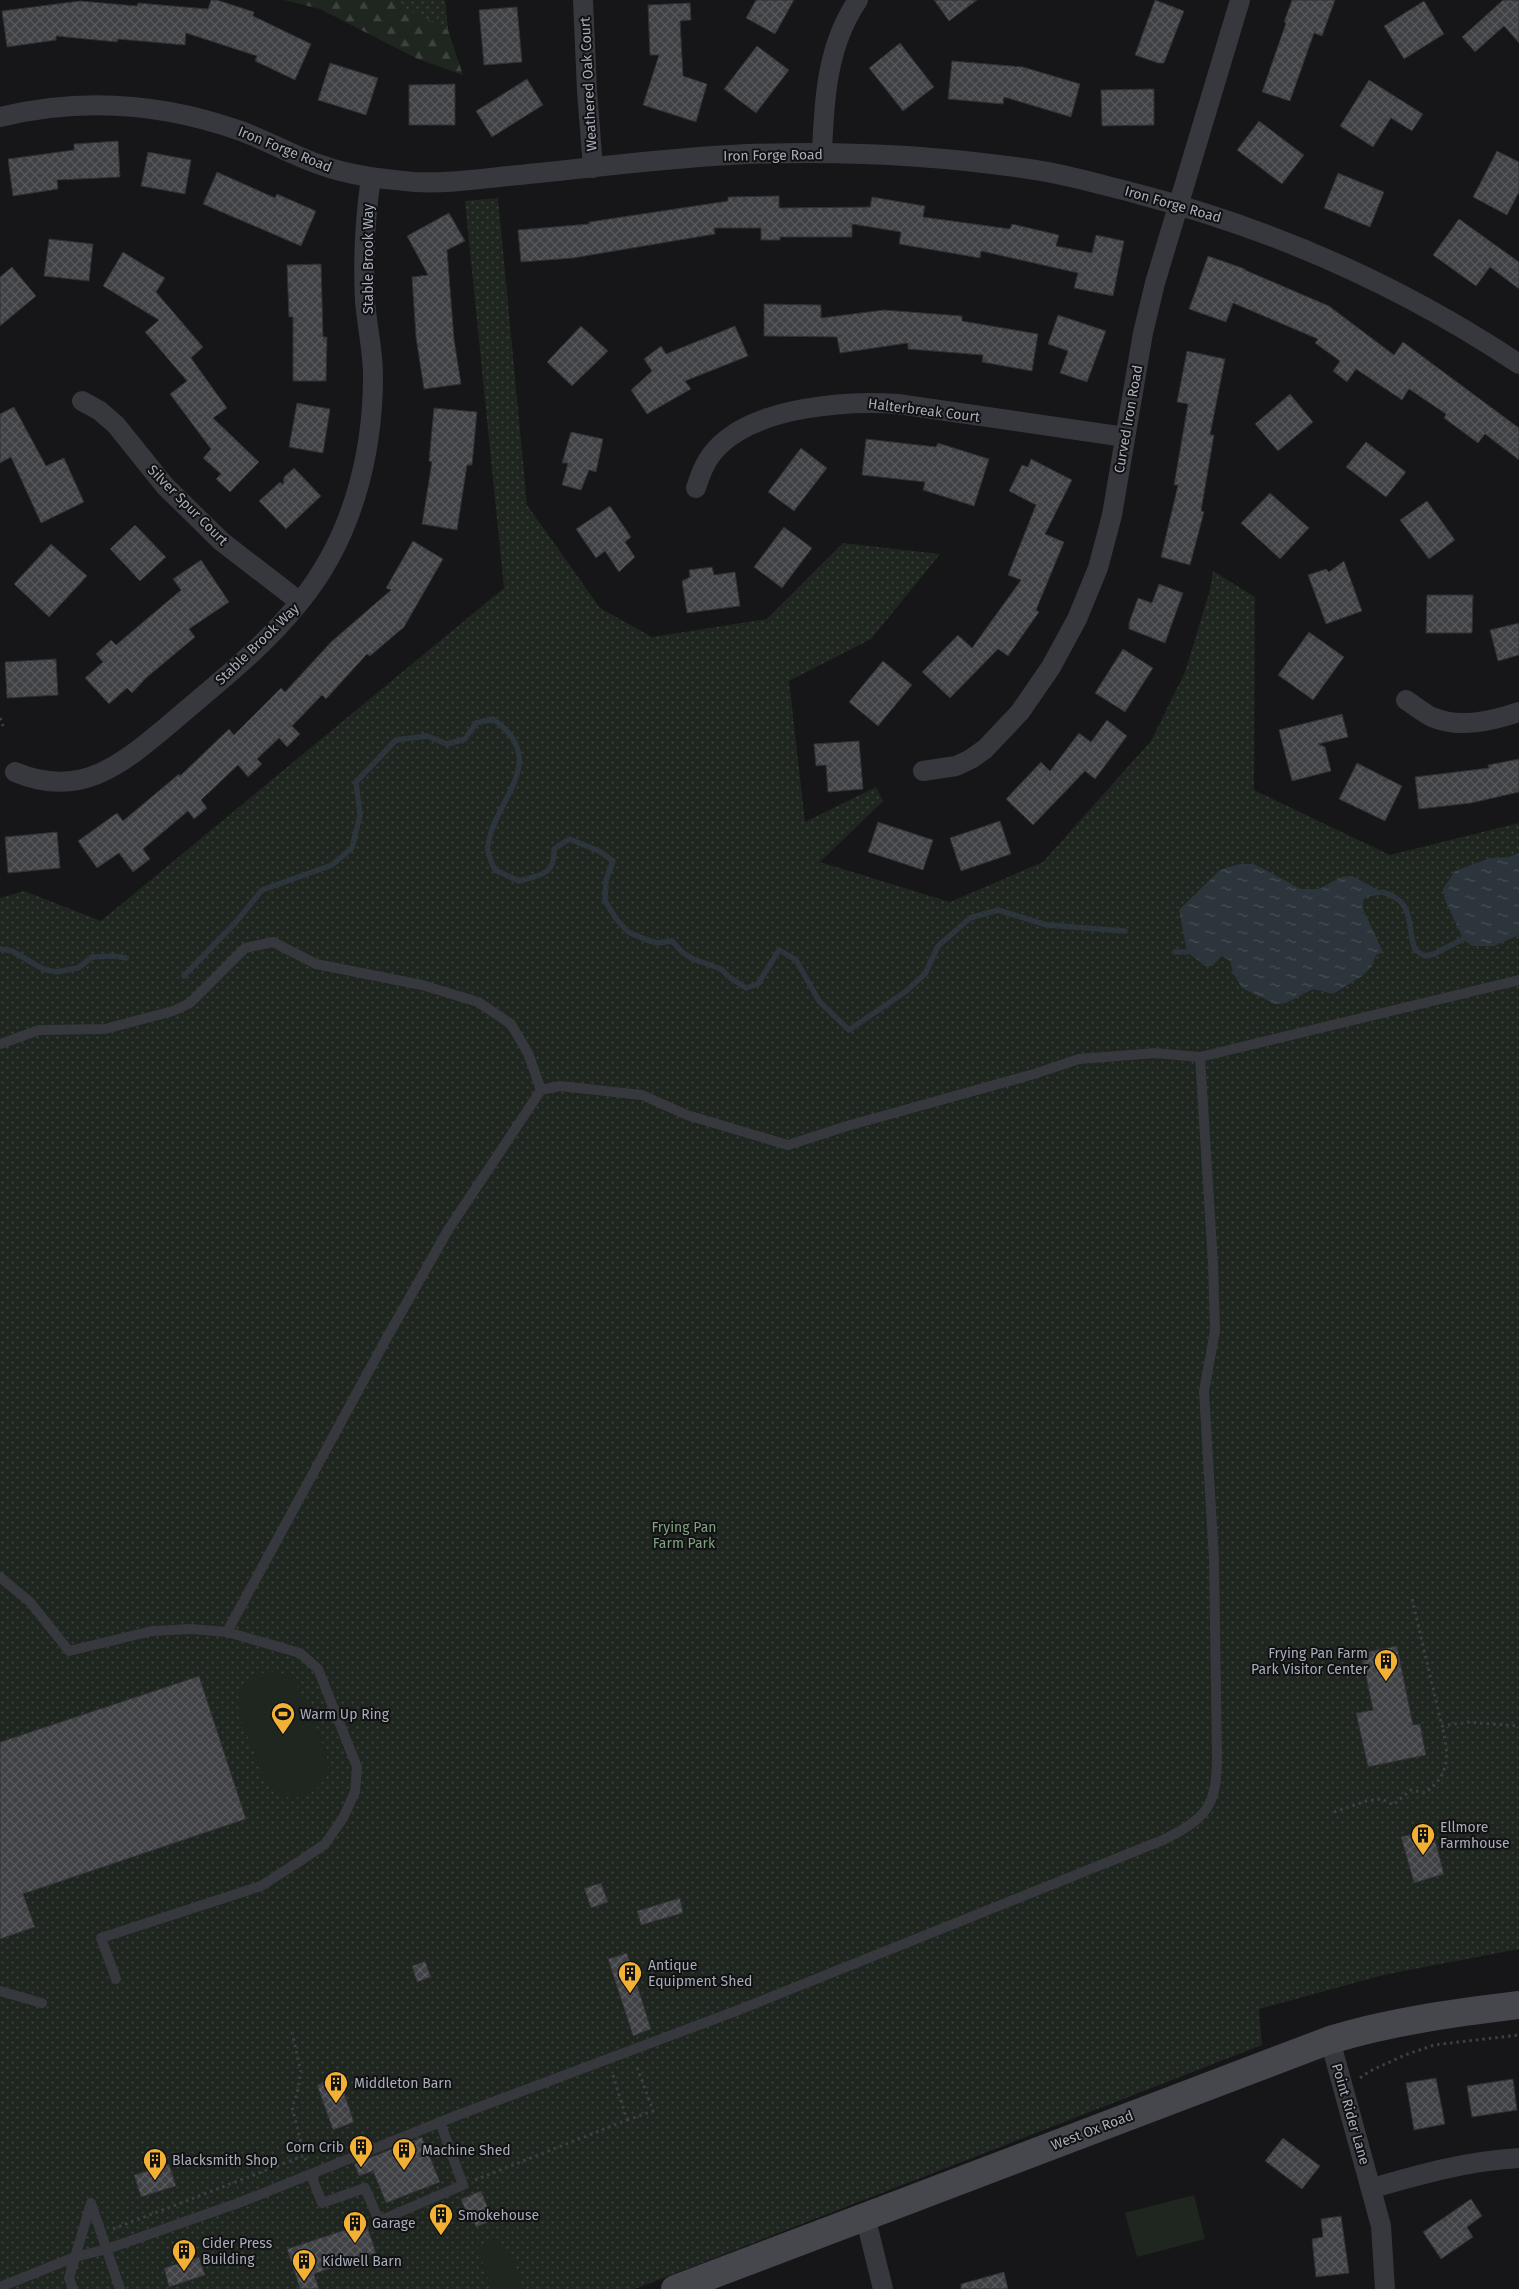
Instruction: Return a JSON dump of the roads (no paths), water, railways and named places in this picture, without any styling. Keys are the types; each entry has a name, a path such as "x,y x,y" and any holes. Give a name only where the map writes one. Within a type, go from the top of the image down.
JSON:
{"main road":[{"name":"West Ox Road","path":"675,2289 1330,2040 1369,2028 1423,2017 1519,2004"}],"street":[{"name":"Weathered Oak Court","path":"583,0 593,168"},
{"path":"822,153 826,88 834,49 850,12 858,0"},
{"name":"Curved Iron Road","path":"923,771 956,766 984,750 1020,712 1051,667 1078,619 1098,568 1112,515 1143,333 1178,204 1240,0"},
{"name":"Iron Forge Road","path":"0,117 30,110 82,104 132,106 171,111 244,132 322,166 371,178 430,183 728,155 822,153 906,155 1025,168 1091,181 1178,204 1241,224 1323,257 1411,300 1519,364"},
{"name":"Stable Brook Way","path":"15,772 35,780 74,782 91,777 129,757 235,668 282,624 300,602 327,562 345,526 361,477 370,438 373,375 365,301 365,218 371,178"},
{"name":"Silver Spur Court","path":"82,401 100,411 116,425 165,486 221,541 300,602"},
{"name":"Halterbreak Court","path":"696,488 709,457 720,444 733,435 750,426 785,414 835,404 873,402 898,404 1125,437"},
{"path":"1406,700 1432,717 1463,723 1478,723 1519,712"},
{"name":"Point Rider Lane","path":"1330,2040 1382,2226 1385,2289"},
{"path":"1372,2188 1444,2168 1490,2160 1519,2158"},
{"path":"865,2216 883,2289"}],"lane":[{"path":"0,1044 38,1030 105,1029 173,1011 190,1003 245,948 273,942 316,964 422,985 478,1002 511,1024 528,1053 541,1090"},
{"path":"227,1632 385,1341 448,1230 541,1090 560,1086 642,1096 687,1114 788,1145 847,1126 1034,1074 1080,1059 1156,1053 1200,1057 1519,980"},
{"path":"0,2287 76,2257 107,2249 242,2202 440,2122 631,2050 1163,1840 1188,1828 1202,1815 1212,1802 1217,1780 1214,1569 1204,1390 1215,1331 1213,1264 1200,1057"},
{"path":"0,1577 30,1602 70,1651 152,1631 191,1629 227,1632 300,1653 318,1669 357,1767 355,1792 343,1818 325,1844 261,1886 101,1938 116,1979"},
{"path":"0,1991 42,2003"},
{"path":"311,2175 322,2203 365,2188 379,2221 463,2185 440,2122"},
{"path":"73,2289 69,2278 91,2203 120,2289"}],"water":[{"path":"1519,853 1519,935 1494,946 1472,946 1463,939 1445,900 1443,889 1455,871 1490,858 1509,857"},
{"path":"1240,864 1254,864 1301,889 1319,889 1342,877 1352,876 1382,892 1381,895 1370,896 1363,900 1363,909 1383,952 1376,955 1372,966 1362,976 1333,994 1313,989 1286,1003 1275,1004 1242,988 1234,975 1230,961 1222,956 1212,966 1205,966 1187,952 1179,910 1220,870"}],"waterway":[{"path":"184,976 236,922 262,890 332,865 352,848 360,815 356,782 396,740 427,736 447,744 465,739 476,723 493,719 510,734 518,749 519,764 515,779 493,827 488,845 495,870 519,881 540,875 549,869 552,864 554,849 569,839 599,851 613,861 606,880 605,901 617,920 628,932 657,943 672,941 683,953 693,959 721,969 729,977 746,988 758,984 779,950 796,960 819,1001 849,1030 905,992 925,974 938,946 970,918 998,910 1047,925 1125,931"},
{"path":"1382,892 1393,896 1405,907 1415,950 1425,956 1434,954 1463,939"},
{"path":"0,949 12,951 43,969 56,972 78,968 92,957 114,956 126,958"},
{"path":"1175,952 1187,952"}],"place":[{"name":"Frying Pan Farm Park Visitor Center","path":"1386,1682"},
{"name":"Warm Up Ring","path":"283,1735"},
{"name":"Ellmore Farmhouse","path":"1423,1856"},
{"name":"Antique Equipment Shed","path":"630,1994"},
{"name":"Middleton Barn","path":"336,2104"},
{"name":"Corn Crib","path":"361,2168"},
{"name":"Machine Shed","path":"404,2171"},
{"name":"Blacksmith Shop","path":"155,2181"},
{"name":"Smokehouse","path":"441,2236"},
{"name":"Garage","path":"355,2244"},
{"name":"Cider Press Building","path":"184,2272"},
{"name":"Kidwell Barn","path":"304,2282"}],"park label":[{"name":"Frying Pan Farm Park","path":"684,1535"}]}
